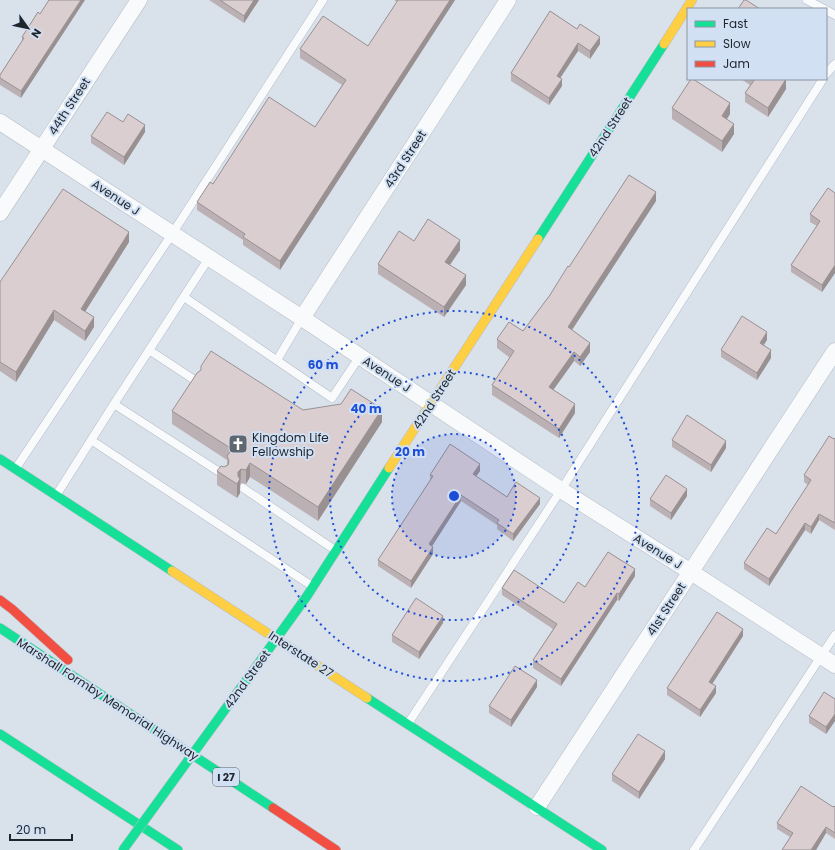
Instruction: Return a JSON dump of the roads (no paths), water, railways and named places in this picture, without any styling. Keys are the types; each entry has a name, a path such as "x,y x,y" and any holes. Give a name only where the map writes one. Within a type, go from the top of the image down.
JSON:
{"main road":[{"name":"42nd Street","path":"123,850 312,587 692,0"},
{"name":"Interstate 27","path":"0,458 602,850"},
{"path":"0,600 12,609 116,704"},
{"name":"Marshall Formby Memorial Highway","path":"0,628 336,850"},
{"path":"0,734 177,850"},
{"path":"0,740 62,775"}],"street":[{"name":"44th Street","path":"0,213 139,0"},
{"name":"43rd Street","path":"302,318 508,0"},
{"name":"Avenue J","path":"0,122 360,356 561,490 835,665"},
{"name":"41st Street","path":"537,807 835,350"}],"lane":[{"path":"16,469 172,234 323,0"},
{"path":"807,0 821,8"},
{"path":"827,73 835,64"},
{"path":"408,724 561,490 822,80"},
{"path":"56,495 209,258"},
{"path":"184,297 332,398 360,356"},
{"path":"277,360 302,318"},
{"path":"149,350 196,381"},
{"path":"114,404 224,475"},
{"path":"91,440 312,587"},
{"path":"243,488 336,550"},
{"path":"694,850 835,635"}],"place":[{"name":"Kingdom Life Fellowship","path":"238,444"}]}
